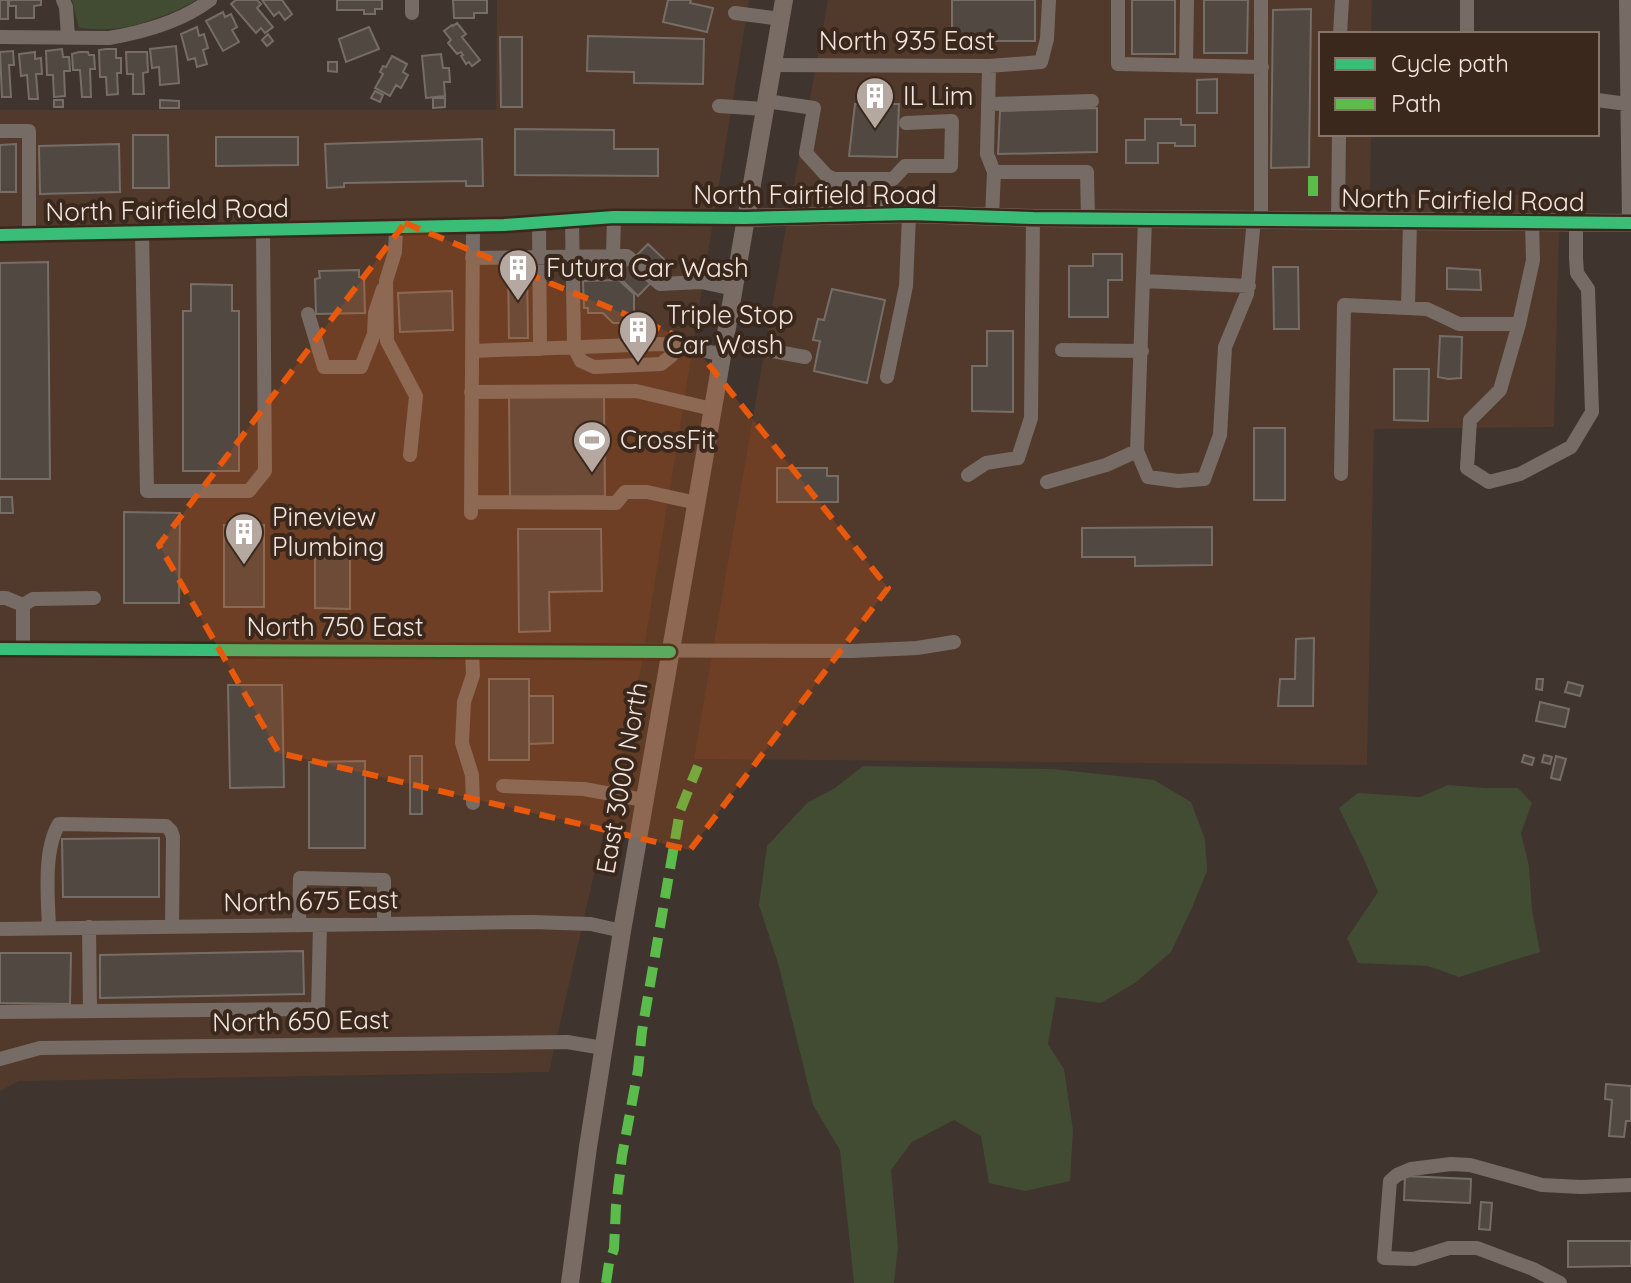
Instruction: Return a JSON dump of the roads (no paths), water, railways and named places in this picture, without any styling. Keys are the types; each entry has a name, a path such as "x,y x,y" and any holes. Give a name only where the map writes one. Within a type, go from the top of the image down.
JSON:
{"main road":[{"name":"East 3000 North","path":"570,1283 622,931 784,0"},
{"name":"North Fairfield Road","path":"746,218 909,214 1033,218 1630,223"}],"street":[{"path":"63,0 68,37"},
{"path":"0,37 109,38 174,22 210,0"},
{"name":"North 935 East","path":"772,65 989,66 1041,62 1047,39 1049,0"},
{"path":"1118,0 1118,64 1262,67"},
{"path":"1186,65 1187,0"},
{"path":"1145,219 1137,451 1148,477 1178,481 1204,479 1220,435 1225,347 1247,294 1258,220 1261,0"},
{"path":"1340,32 1342,0"},
{"path":"1467,0 1467,32"},
{"path":"1626,0 1630,223"},
{"path":"735,13 781,19"},
{"path":"989,66 987,154 994,172 992,217"},
{"path":"1599,100 1627,104"},
{"path":"988,104 1092,101"},
{"path":"719,106 799,104 814,108 806,153 827,176 834,179 893,179 905,166 951,166 952,121 906,123"},
{"path":"0,131 29,131 29,234"},
{"path":"1338,221 1339,136"},
{"path":"994,172 1087,172 1088,218"},
{"path":"831,215 834,179"},
{"path":"882,215 883,179"},
{"path":"887,377 906,286 909,214"},
{"path":"613,256 614,217"},
{"name":"North Fairfield Road","path":"0,235 473,226 614,217 746,218"},
{"path":"968,475 986,463 1018,458 1031,418 1033,218"},
{"path":"572,220 574,347"},
{"path":"1408,307 1410,221"},
{"path":"539,222 540,349"},
{"path":"1532,222 1533,260 1500,390 1470,420 1467,468 1489,482 1520,474 1571,447 1592,412 1588,289 1577,273 1576,223"},
{"path":"473,226 471,508 616,503 625,492 647,492 697,503"},
{"path":"308,314 324,367 361,367 374,334 375,313 395,252 396,228"},
{"path":"142,232 147,491 249,491 265,471 263,230"},
{"path":"472,258 627,256 660,284 701,282 734,289"},
{"path":"386,281 387,341 416,396 410,455"},
{"path":"1144,281 1249,286"},
{"path":"1341,474 1344,305 1427,309 1459,324 1519,324"},
{"path":"472,351 677,345 805,357"},
{"path":"1062,350 1142,351"},
{"path":"471,392 636,391 712,409"},
{"path":"1047,482 1106,465 1137,451"},
{"path":"0,598 23,605"},
{"path":"23,605 33,599 94,598"},
{"path":"23,605 23,649"},
{"name":"North 750 East","path":"0,649 852,651 917,648 954,642"},
{"path":"472,650 473,675 464,702 462,743 472,775 473,803"},
{"path":"503,786 584,789 644,800"},
{"path":"49,928 47,892 52,839 59,824 166,826 173,837 172,927"},
{"path":"299,925 300,878 384,880 384,924"},
{"name":"North 675 East","path":"0,929 532,922 591,924 622,931"},
{"path":"0,1012 318,1009 320,925"},
{"path":"89,927 90,1011"},
{"name":"North 650 East","path":"0,1059 40,1048 567,1042 603,1048"},
{"path":"1560,1283 1533,1269 1477,1248 1449,1248 1414,1259 1384,1258 1390,1181 1411,1169 1460,1164 1542,1185 1631,1185"}],"place":[{"name":"IL Lim","path":"875,130"},
{"name":"Futura Car Wash","path":"518,302"},
{"name":"Triple Stop Car Wash","path":"638,364"},
{"name":"CrossFit","path":"592,474"},
{"name":"Pineview Plumbing","path":"244,566"}]}
